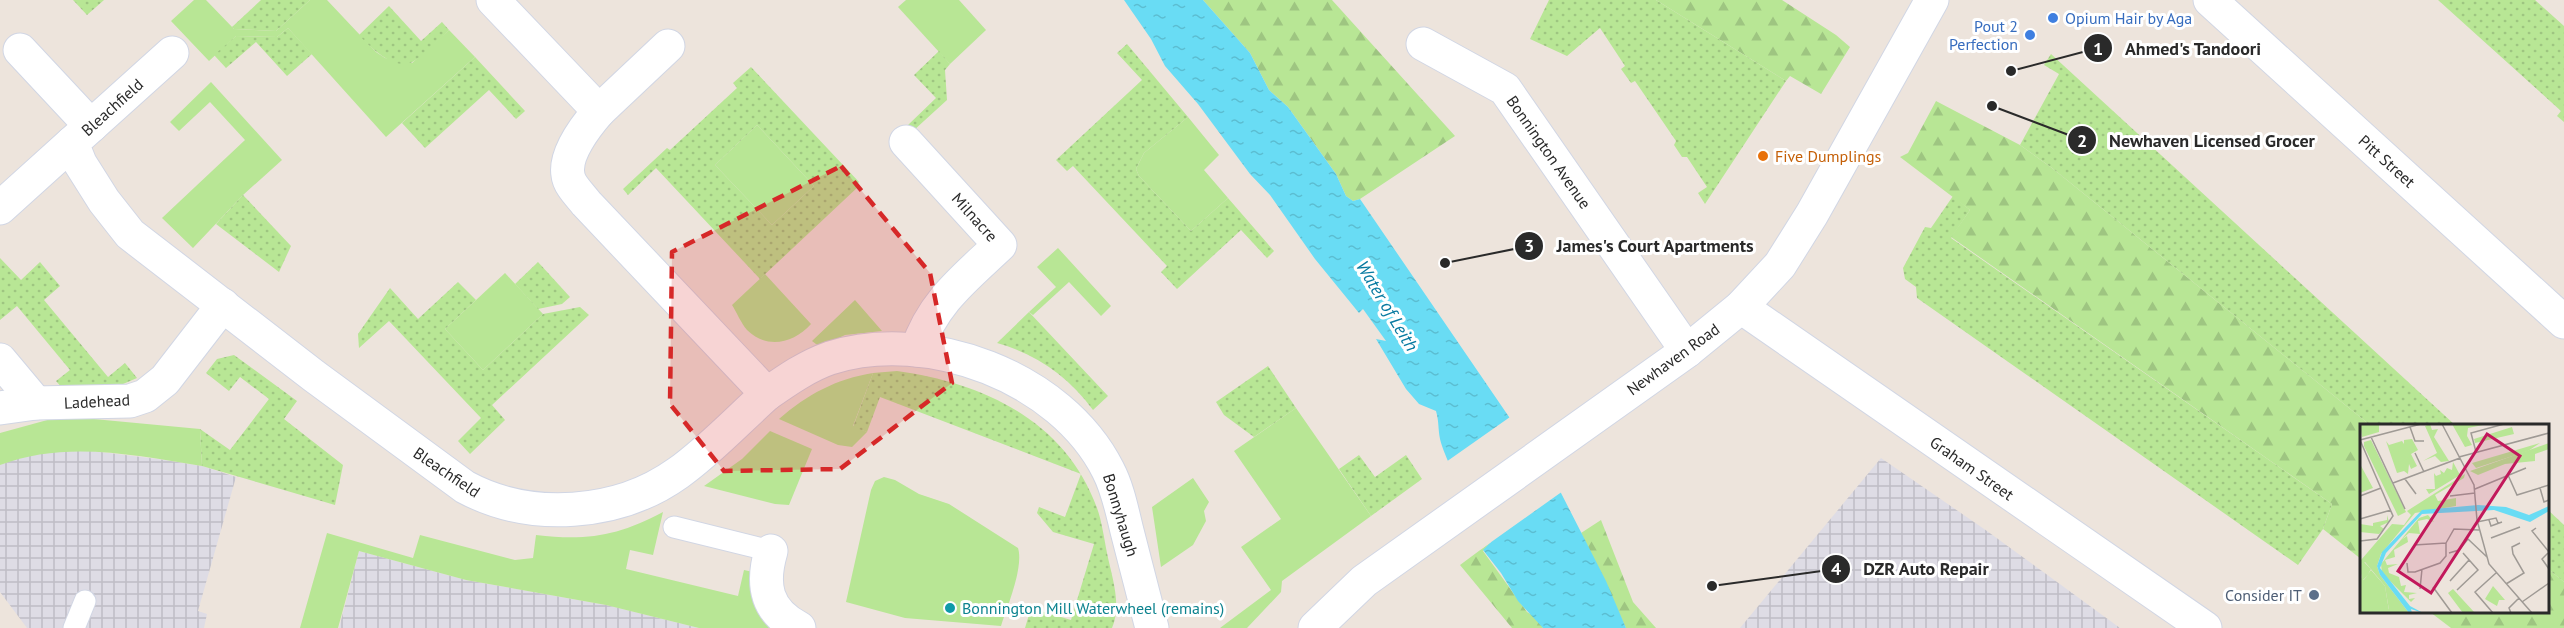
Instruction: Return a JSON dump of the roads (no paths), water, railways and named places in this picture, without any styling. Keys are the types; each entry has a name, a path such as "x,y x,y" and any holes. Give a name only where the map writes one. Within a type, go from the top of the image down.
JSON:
{"street":[{"path":"493,0 599,111"},
{"name":"Newhaven Road","path":"1317,627 1364,581 1687,351 1741,307 1780,265 1932,0"},
{"name":"Pitt Street","path":"2228,6 2564,322"},
{"name":"Bonnington Avenue","path":"1423,44 1505,89 1687,351"},
{"path":"668,46 599,111 581,132 569,162 568,176 586,203 767,394"},
{"path":"0,208 81,135 20,50"},
{"name":"Bleachfield","path":"172,53 81,135 80,163 104,201 130,234 314,376 465,487 492,500 549,510 590,507 624,500 679,473 767,394"},
{"name":"Milnacre","path":"906,142 1000,245 937,306 922,332 917,350"},
{"name":"Ladehead","path":"0,408 36,403 130,401 146,396 165,380 223,305"},
{"name":"Graham Street","path":"1741,307 2202,627"},
{"name":"Bonnyhaugh","path":"767,394 792,376 829,359 884,348 955,356 996,371 1028,387 1077,427 1108,469 1117,494 1152,628"},
{"path":"0,360 36,403"},
{"path":"771,551 765,572 766,592 776,611 787,622 799,628"}],"lane":[{"path":"674,527 771,551"},
{"path":"74,628 85,601"}],"water":[{"name":"Water of Leith","path":"1124,0 1203,0 1250,53 1269,90 1288,107 1336,174 1346,196 1353,201 1360,199 1561,493 1606,581 1626,628 1543,628 1518,601 1501,573 1483,550 1491,542 1449,463 1440,439 1436,411 1419,404 1406,389 1376,339 1386,341 1363,309 1359,313 1315,259 1270,195 1250,174 1198,104 1165,66 1151,39"}],"place":[{"name":"Opium Hair by Aga","path":"2053,18"},
{"name":"Pout 2 Perfection","path":"2030,35"},
{"name":"Ahmed's Tandoori","path":"2011,71"},
{"name":"Newhaven Licensed Grocer","path":"1992,106"},
{"name":"Five Dumplings","path":"1763,156"},
{"name":"James's Court Apartments","path":"1445,263"},
{"name":"DZR Auto Repair","path":"1712,586"},
{"name":"Consider IT","path":"2314,595"},
{"name":"Bonnington Mill Waterwheel (remains)","path":"950,608"}]}
